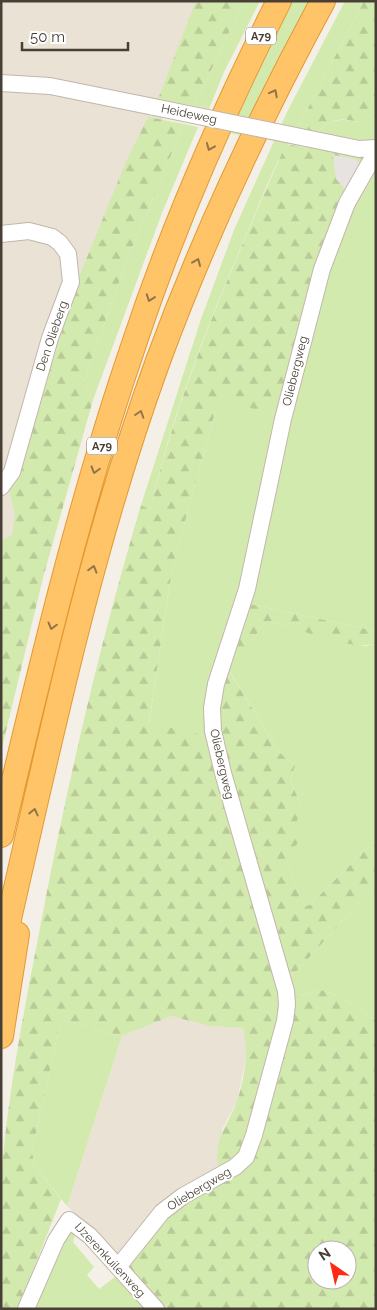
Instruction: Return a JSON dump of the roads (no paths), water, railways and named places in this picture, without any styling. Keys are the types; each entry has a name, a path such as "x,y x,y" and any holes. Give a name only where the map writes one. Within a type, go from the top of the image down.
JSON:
{"highway":[{"name":"A79","path":"1,835 67,567 134,343 209,148 244,71 279,1"},
{"name":"A79","path":"1,954 90,580 122,470 155,371 190,280 231,184 271,100 323,1"},
{"name":"A79","path":"1,1036 16,950 23,860"}],"street":[{"name":"Heideweg","path":"1,84 50,86 359,149 376,148"},
{"name":"Oliebergweg","path":"118,1266 162,1212 183,1196 235,1167 246,1157 254,1136 285,1021 286,991 223,773 213,731 212,708 216,684 247,589 283,419 325,256 347,204 376,152"},
{"name":"Den Olieberg","path":"1,234 28,231 52,237 60,243 68,254 71,282 50,338 12,472 1,487"},
{"name":"IJzerenkuilenweg","path":"26,1309 56,1240 70,1220 90,1236 156,1309"}]}
